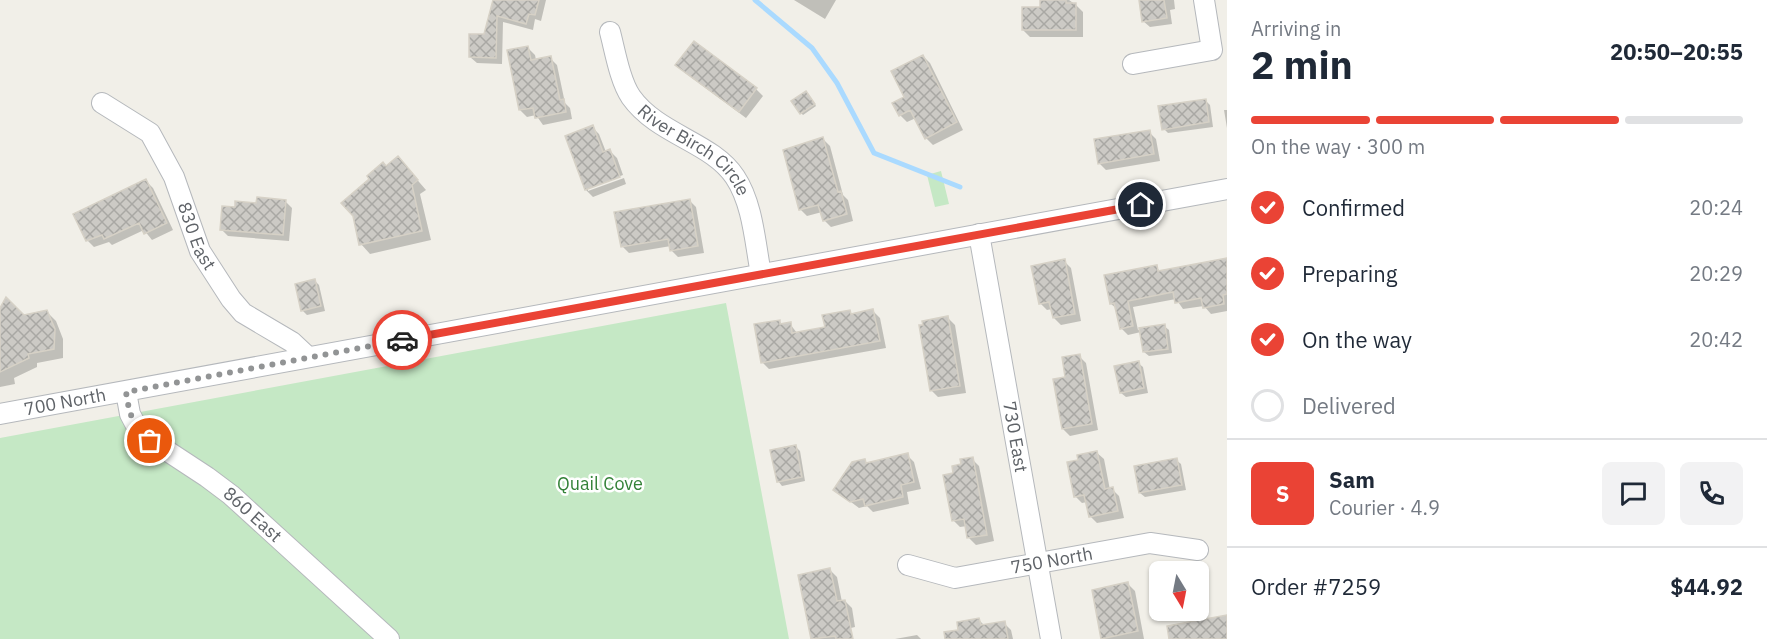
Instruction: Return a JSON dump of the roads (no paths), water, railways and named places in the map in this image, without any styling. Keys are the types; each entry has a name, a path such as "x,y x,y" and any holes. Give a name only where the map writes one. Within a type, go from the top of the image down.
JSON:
{"street":[{"path":"1132,64 1212,50 1203,0"},
{"name":"River Birch Circle","path":"610,32 629,95 645,113 660,125 714,156 735,177 748,209 761,274"},
{"name":"830 East","path":"102,103 150,133 174,177 201,251 231,299 243,313 292,342 308,357"},
{"name":"700 North","path":"0,414 1227,189"},
{"name":"730 East","path":"980,234 1051,639"},
{"name":"860 East","path":"126,392 130,414 140,433 231,495 389,639"},
{"name":"750 North","path":"908,564 955,578 1150,543 1198,550"}],"waterway":[{"path":"755,0 812,48 837,83 874,153 960,187"}],"park label":[{"name":"Quail Cove","path":"600,484"}]}
